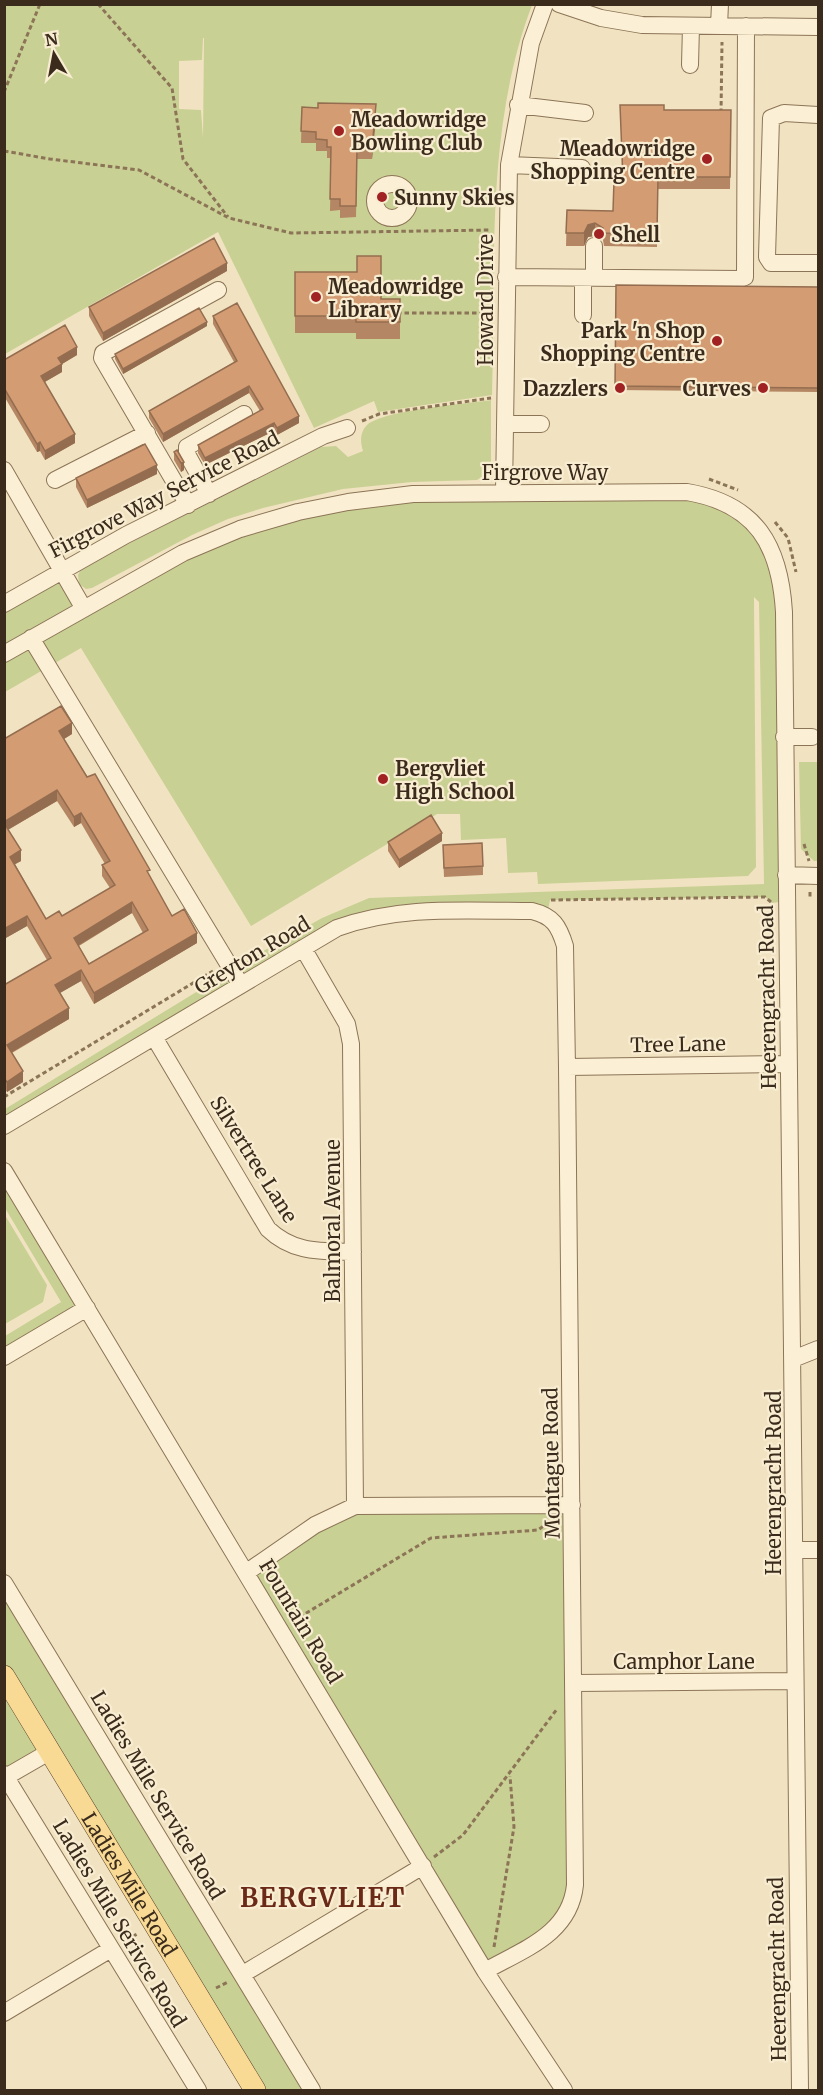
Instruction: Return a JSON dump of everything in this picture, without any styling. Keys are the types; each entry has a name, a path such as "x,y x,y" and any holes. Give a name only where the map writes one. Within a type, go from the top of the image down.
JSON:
{"main road":[{"name":"Ladies Mile Road","path":"4,1676 255,2091"}],"street":[{"name":"Howard Drive","path":"504,492 509,165 531,43 545,4"},
{"path":"559,4 621,23 691,26 720,34 746,26 819,27"},
{"path":"720,4 720,34"},
{"path":"690,65 691,26"},
{"path":"506,277 740,279 745,277 746,26"},
{"path":"518,105 585,113"},
{"path":"819,115 784,114 771,118 767,257 771,263 819,263"},
{"path":"509,165 582,168"},
{"path":"583,315 594,246"},
{"path":"188,505 103,362 102,355 218,290"},
{"path":"209,494 187,453 187,447 244,414"},
{"path":"505,423 541,424"},
{"name":"Firgrove Way Service Road","path":"4,604 126,535 323,436 347,429"},
{"path":"55,480 147,434"},
{"path":"4,470 84,609"},
{"name":"Firgrove Way","path":"4,654 183,553 240,529 298,512 348,502 413,494 687,492 711,497 744,516 767,541 781,575 784,612 786,875"},
{"path":"32,638 241,985"},
{"path":"784,737 812,737"},
{"path":"786,875 819,876"},
{"name":"Heerengracht Road","path":"786,875 800,2091"},
{"name":"Greyton Road","path":"4,1126 337,928 365,918 394,912 532,911 548,908"},
{"name":"Montague Road","path":"485,1971 554,1930 566,1917 573,1903 575,1683 565,946 560,928 548,908"},
{"name":"Balmoral Avenue","path":"303,948 347,1024 351,1044 355,1506"},
{"name":"Silvertree Lane","path":"154,1037 268,1229 279,1239 294,1247 310,1251 353,1252"},
{"name":"Tree Lane","path":"567,1067 789,1064"},
{"name":"Fountain Road","path":"4,1171 282,1628 485,1971 564,2091"},
{"path":"4,1357 87,1308"},
{"path":"793,1359 819,1349"},
{"path":"247,1572 315,1525 355,1506 572,1505"},
{"path":"795,1550 819,1550"},
{"name":"Ladies Mile Service Road","path":"4,1583 312,2091"},
{"name":"Camphor Lane","path":"575,1683 794,1681"},
{"path":"5,1777 49,1752"},
{"name":"Ladies Mile Serivce Road","path":"5,1777 198,2091"},
{"path":"243,1974 423,1866"},
{"path":"4,2013 111,1949"}],"path":[{"path":"4,92 40,4"},
{"path":"98,4 172,88 183,159 229,218"},
{"path":"711,113 722,113 720,34"},
{"path":"582,151 637,150"},
{"path":"4,151 139,170 229,218 291,233 494,230"},
{"path":"392,313 494,313"},
{"path":"379,414 494,398"},
{"path":"518,471 562,475"},
{"path":"701,478 731,485 747,496"},
{"path":"772,518 788,538 797,577"},
{"path":"804,835 809,862"},
{"path":"810,892 810,898"},
{"path":"548,908 765,897 772,903"},
{"path":"4,1097 227,962"},
{"path":"282,1628 432,1538 538,1530 572,1505"},
{"path":"423,1866 463,1835 575,1683"},
{"path":"485,1971 497,1938 514,1827 510,1774"}],"green space":[{"path":"5,5 532,5 517,52 506,100 500,149 494,247 492,395 378,412 374,401 314,428 218,232 5,354","holes":["204,38 203,138 201,110 179,109 179,61 202,60"]},
{"path":"491,400 491,462 488,469 491,471 477,480 412,482 343,489 263,508 228,519 192,535 92,588 86,589 79,584 80,571 118,549 321,447 336,446 348,457 363,451 361,441 363,431 367,425 376,420 407,412"},
{"name":"Bergvliet High School","path":"668,491 733,508 777,564 786,901 772,903 765,897 550,900 547,915 365,918 5,1126 5,1109 265,950 322,918 369,898 764,884 759,602 754,597 756,867 748,876 538,884 537,872 508,873 506,838 461,840 460,814 437,814 251,926 81,648 5,692 4,604 62,571 84,608 183,553 348,502"},
{"path":"799,762 818,762 818,861 814,861 801,849"},
{"path":"5,1171 87,1308 5,1357 5,1336 61,1302 5,1208"},
{"path":"5,1215 47,1285 43,1302 5,1324"},
{"path":"572,1505 575,1683 566,1917 485,1971 247,1572 336,1514"},
{"path":"4,1583 312,2090 255,2090 49,1752 4,1774"}],"building":[{"path":"318,103 376,104 372,148 357,148 356,206 340,206 340,199 330,199 331,147 327,147 327,140 316,139 316,132 301,131 302,107 318,108"},
{"path":"620,105 664,105 664,110 731,110 730,177 658,177 657,234 604,233 603,228 595,223 588,225 584,233 566,233 567,210 613,211 614,181 623,181"},
{"path":"214,238 227,263 103,333 89,307"},
{"path":"357,256 381,256 381,299 400,299 400,322 356,322 356,316 295,316 295,272 357,272"},
{"name":"Park 'n Shop Shopping Centre","path":"616,285 819,287 819,388 615,386"},
{"path":"237,303 299,416 277,428 274,423 205,458 198,445 263,409 249,386 163,434 149,411 237,361 213,316"},
{"path":"199,308 207,322 123,369 115,354"},
{"path":"65,325 77,347 58,358 62,364 41,376 75,434 45,451 40,442 37,444 4,388 4,360"},
{"path":"145,444 157,465 87,500 76,478"},
{"path":"177,450 184,462 181,463 174,452"},
{"path":"61,706 72,723 59,731 87,777 95,774 150,870 147,871 172,916 184,909 197,933 94,993 81,970 55,985 69,1008 7,1045 23,1071 7,1082 4,1078 4,985 51,958 27,916 4,929 4,823 21,850 10,857 46,919 59,911 62,916 115,885 102,865 110,861 81,813 74,817 57,790 4,822 4,739","holes":["132,902 148,930 89,964 74,938"]},
{"path":"431,815 442,833 399,860 388,842"},
{"path":"482,843 483,866 444,868 443,845"}],"place":[{"name":"Meadowridge Bowling Club","path":"339,131"},
{"name":"Meadowridge Shopping Centre","path":"707,159"},
{"name":"Sunny Skies","path":"382,197"},
{"name":"Shell","path":"599,234"},
{"name":"Meadowridge Library","path":"316,297"},
{"name":"Park 'n Shop Shopping Centre","path":"717,341"},
{"name":"Dazzlers","path":"620,388"},
{"name":"Curves","path":"763,388"},
{"name":"Bergvliet High School","path":"383,779"}],"district":[{"name":"BERGVLIET","path":"323,1897"}]}
